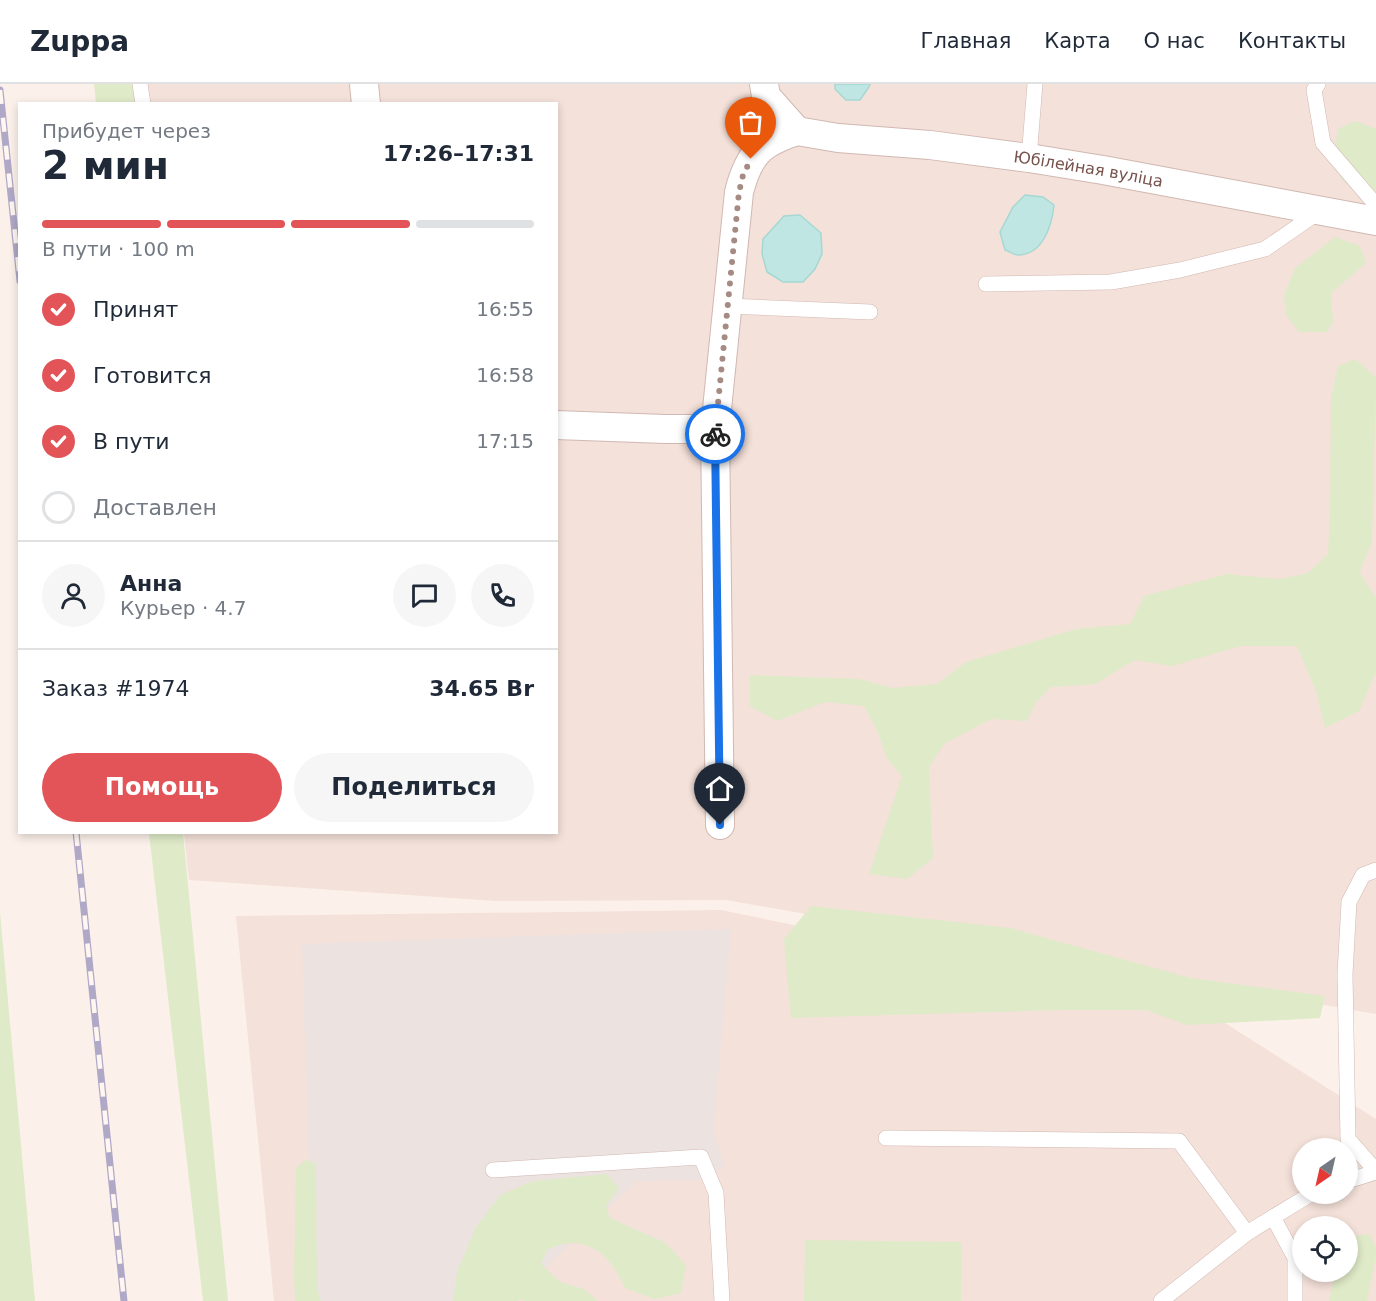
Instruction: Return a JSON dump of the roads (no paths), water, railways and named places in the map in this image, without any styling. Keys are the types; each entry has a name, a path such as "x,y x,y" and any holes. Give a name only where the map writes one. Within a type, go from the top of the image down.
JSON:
{"street":[{"path":"364,84 366,102"},
{"path":"720,825 715,429 739,192 743,175 751,159 768,144 797,131 766,96 764,84"},
{"name":"Юбілейная вуліца","path":"797,131 838,138 930,144 1029,158 1376,221"},
{"path":"558,425 715,429"}],"lane":[{"path":"140,84 143,102"},
{"path":"1029,158 1035,84"},
{"path":"1318,84 1314,90 1323,143 1376,205"},
{"path":"986,284 1111,282 1180,270 1265,249 1320,211"},
{"path":"727,306 870,312"},
{"path":"1358,1178 1376,1172 1348,1139 1344,985 1349,902 1363,875 1376,870"},
{"path":"886,1138 1179,1141 1247,1233"},
{"path":"493,1170 700,1157 716,1192 722,1301"},
{"path":"1161,1301 1247,1233 1294,1204"},
{"path":"1273,1217 1295,1258 1295,1301"}],"water":[{"path":"835,84 870,84 860,100 846,100 835,89"},
{"path":"1025,195 1043,197 1054,205 1053,213 1045,238 1040,244 1027,254 1016,255 1005,250 1000,232 1013,207"},
{"path":"800,215 821,233 822,254 815,269 803,282 783,282 767,272 762,254 763,239 784,216"}],"railway":[{"path":"0,90 18,262"},
{"path":"76,834 124,1301"}]}
